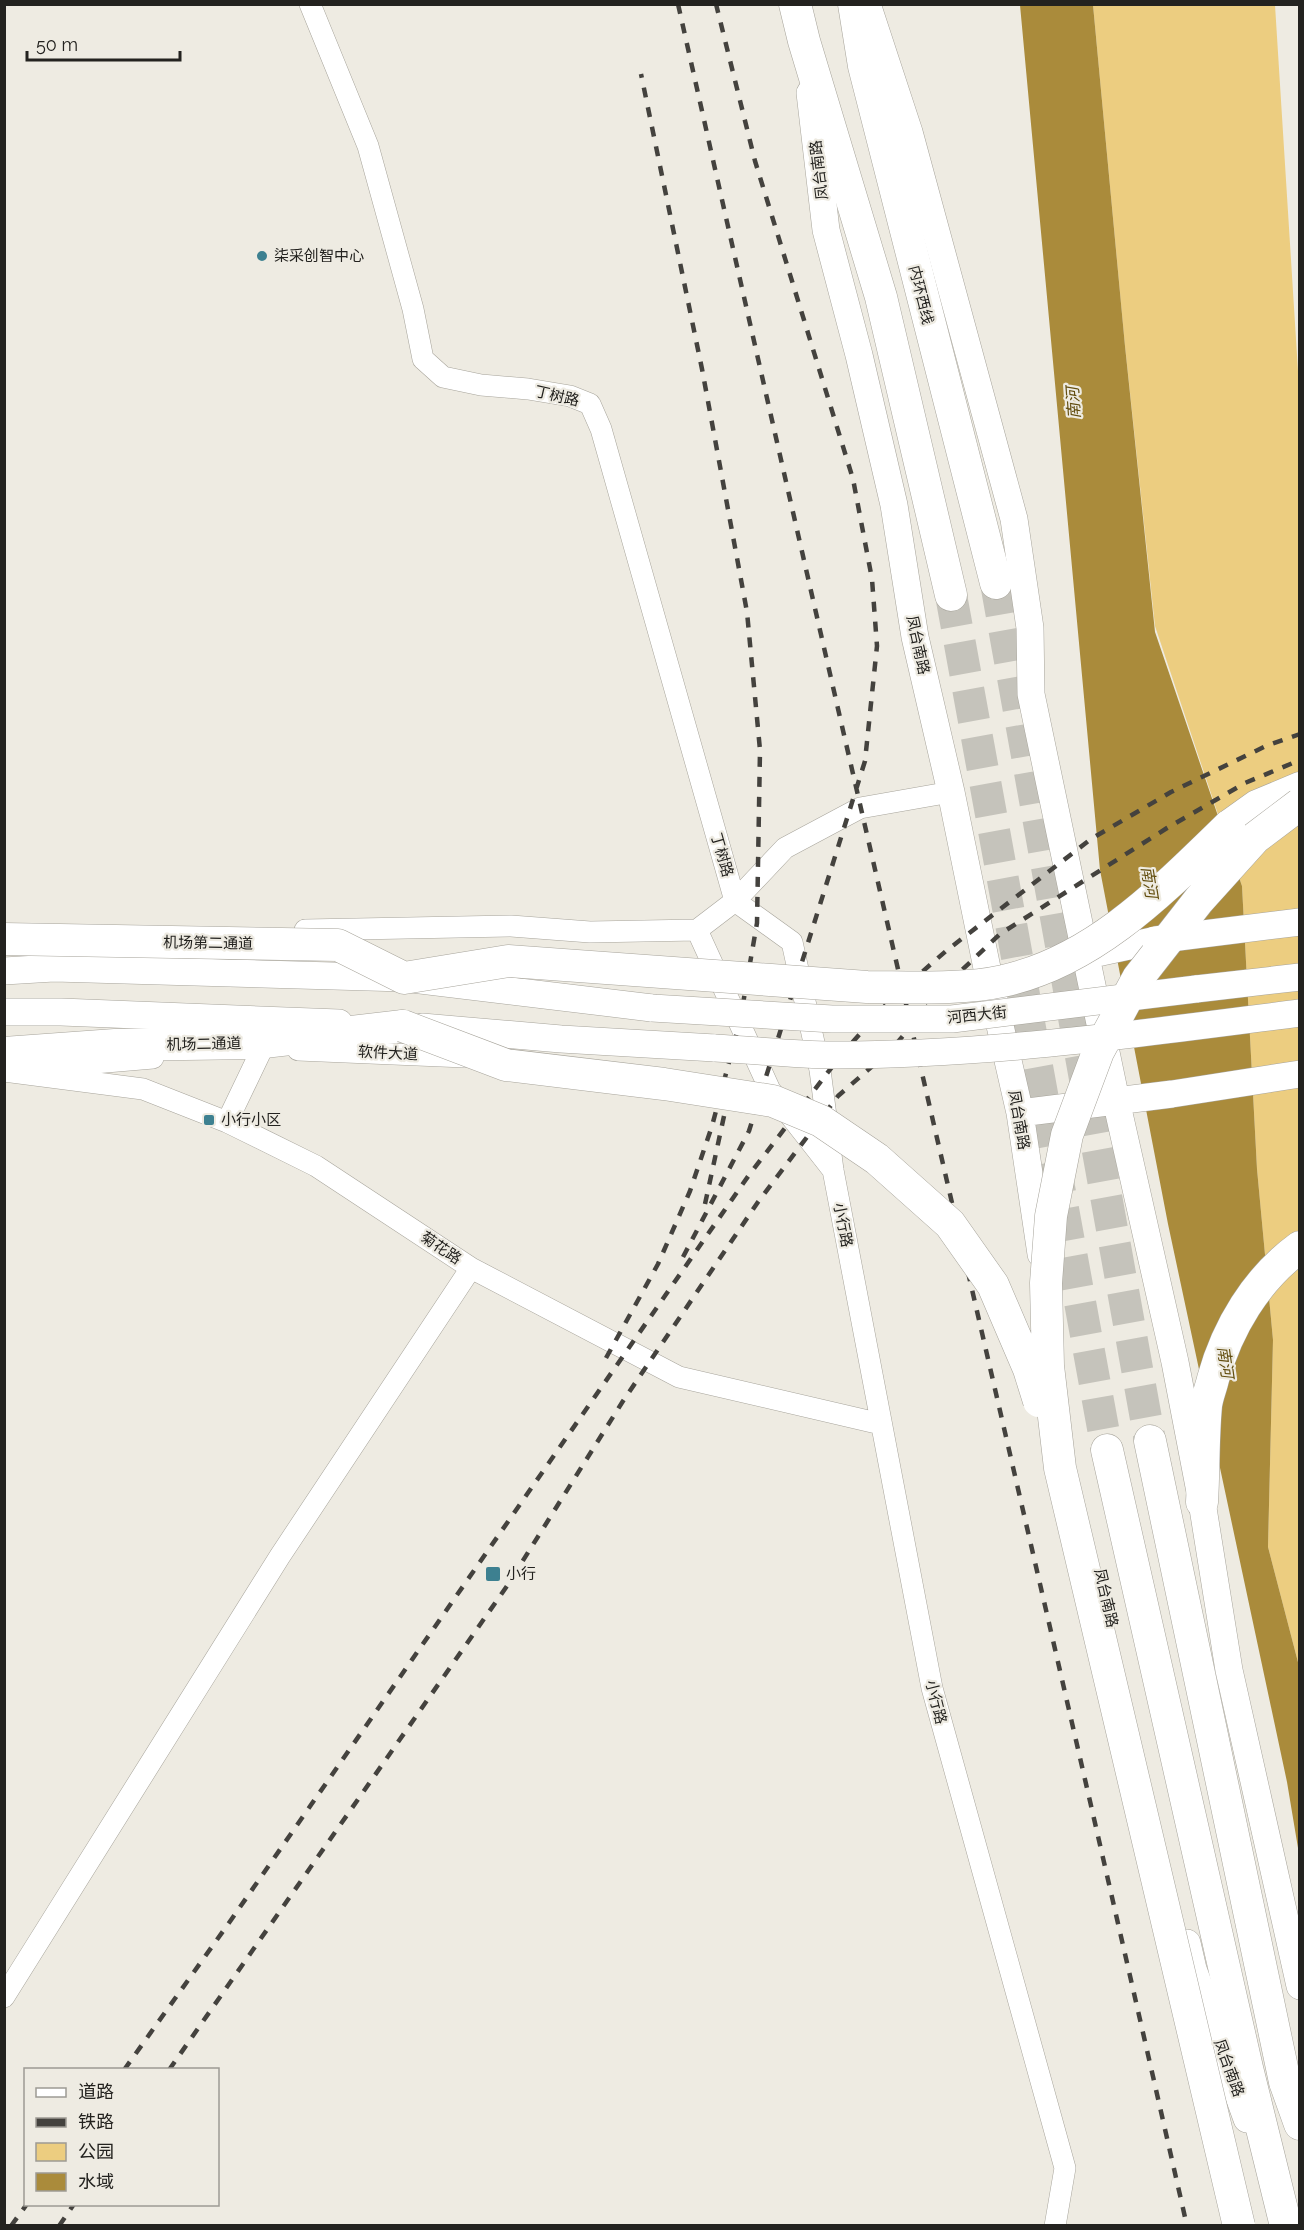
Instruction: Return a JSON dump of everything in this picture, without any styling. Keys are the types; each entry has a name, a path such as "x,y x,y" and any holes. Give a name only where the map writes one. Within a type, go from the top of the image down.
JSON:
{"highway":[{"name":"凤台南路","path":"795,4 804,41"},
{"name":"内环西线","path":"854,4 864,66 996,583"},
{"path":"804,41 881,297 951,595"},
{"path":"404,978 508,961 867,987 921,987 1002,981 1033,972 1099,939 1139,909 1229,826 1257,806 1299,788"},
{"path":"1060,1468 1048,1366 1046,1284 1051,1216 1067,1134 1098,1052 1138,978 1199,900 1255,838 1299,804"},
{"name":"机场第二通道","path":"4,939 338,945 404,978"},
{"path":"403,1026 506,1065 664,1084 773,1101 821,1121 877,1159 950,1224 993,1285 1029,1369 1060,1468 1239,2226"},
{"name":"机场二通道","path":"4,1053 115,1045 255,1043 403,1026"},
{"path":"1202,1502 1206,1404 1218,1362 1231,1328 1256,1290 1299,1247"},
{"path":"1150,1441 1285,2082 1299,2124"},
{"name":"凤台南路","path":"1107,1450 1247,2068 1286,2226"}],"main road":[{"path":"867,4 909,132 1014,519 1030,628 1030,694 1116,1100 1175,1362 1202,1502 1228,1670 1299,1986"},
{"name":"凤台南路","path":"804,41 826,230 859,355 894,505 915,637 1020,1113 1077,1476 1193,1969 1286,2226"},
{"path":"988,973 1086,956 1152,941 1299,922"},
{"path":"4,971 54,968 404,978"},
{"name":"河西大街","path":"404,978 652,1008 832,1019 952,1019 1299,977"},
{"name":"软件大道","path":"4,1012 61,1012 403,1026 561,1039 831,1055 937,1053 1083,1040 1299,1013"},
{"path":"1020,1113 1172,1094 1299,1074"}],"street":[{"name":"丁树路","path":"310,4 368,146 413,309 423,359 443,377 481,385 570,396 590,404 601,429 735,901"},
{"path":"4,945 229,931 511,926 590,932 697,930 735,901 785,848 860,808 951,792"},
{"name":"小行路","path":"735,901 792,942 820,1070 833,1170 932,1688 1065,2168 1055,2226"},
{"name":"小行路","path":"697,930 770,1090 833,1170"},
{"path":"227,1122 262,1049"},
{"name":"软件大道","path":"4,1071 262,1049 371,1052 663,1069 770,1090"},
{"name":"菊花路","path":"4,1071 143,1089 227,1122 316,1166 471,1268 679,1377 881,1424"},
{"path":"4,1996 280,1556 471,1268"}],"green space":[{"path":"1093,5 1275,5 1300,403 1299,1666 1268,1547 1273,1340 1257,1169 1242,886 1155,626 1125,346"}],"water":[{"name":"南河","path":"1020,5 1093,5 1155,632 1242,886 1257,1169 1273,1340 1268,1547 1299,1666 1299,1854 1287,1782 1168,1224 1100,870"}],"tunnel":[{"path":"996,583 1150,1441"},
{"path":"951,595 1107,1450"}],"railway":[{"path":"678,4 1187,2226"},
{"path":"683,1257 749,1131 865,761 877,646 872,579 853,479 755,161 716,4"},
{"path":"606,1358 658,1264 690,1191 712,1126 740,1021 757,923 760,750 747,612 702,369 641,74"},
{"path":"125,2068 231,1920 749,1175 842,1054 891,999 946,951 1091,839 1171,792 1266,746 1300,734"},
{"path":"170,2068 507,1586 623,1401 758,1202 838,1096 892,1049 944,987 1000,934 1167,828 1245,783 1300,760"},
{"path":"705,1204 729,1093"},
{"path":"11,2226 26,2206"},
{"path":"59,2226 73,2206"}],"place":[{"name":"柒采创智中心","path":"262,256"},
{"name":"小行小区","path":"209,1120"},
{"name":"小行","path":"493,1574"}]}
